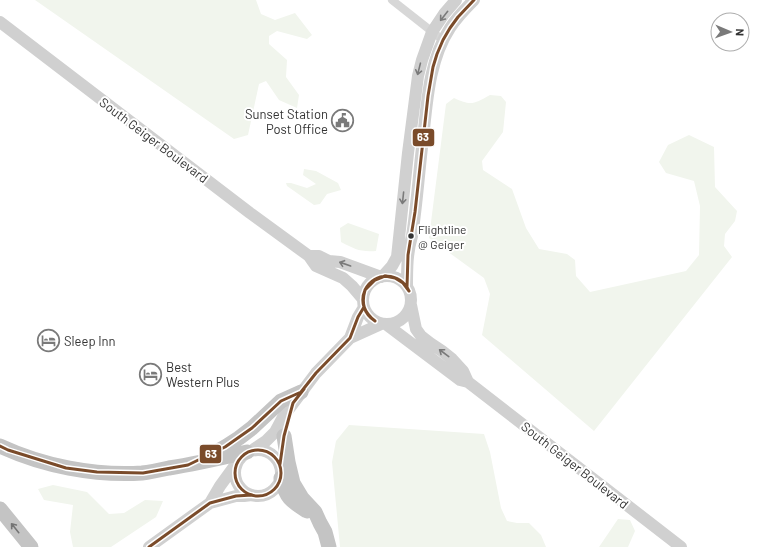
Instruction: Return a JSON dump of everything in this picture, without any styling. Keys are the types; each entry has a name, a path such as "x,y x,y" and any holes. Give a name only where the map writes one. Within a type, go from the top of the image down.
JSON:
{"highway":[{"path":"188,465 225,447 252,428 281,401 297,398"},
{"path":"284,436 293,483 302,498 315,512 325,532 329,547"},
{"path":"0,446 35,459 66,468 116,473 143,473 188,465 250,451"},
{"path":"280,471 284,489 289,498 320,523"},
{"path":"0,509 31,547"}],"main road":[{"path":"210,503 240,457 266,441 275,432 283,417 316,373 350,338 363,303 364,292 368,285 382,276 392,266 396,257 418,76 432,32 456,0"},
{"path":"407,287 409,245 412,236 426,102 431,75 450,28 462,11 474,0"},
{"name":"South Geiger Boulevard","path":"0,22 244,209 309,256 316,266 342,278 352,286 363,303"},
{"name":"South Geiger Boulevard","path":"309,256 320,256 329,261 340,262 382,276"},
{"path":"350,338 384,324 398,323 409,311 411,305 410,294 407,287 396,278 382,276"},
{"path":"363,303 367,315 373,321 384,324"},
{"name":"South Geiger Boulevard","path":"411,305 416,329 421,336 452,359 463,371 468,382"},
{"name":"South Geiger Boulevard","path":"384,324 460,380 468,382 681,547"},
{"path":"236,464 234,472 235,480 239,487 245,492 259,496 266,495 273,491 278,485 284,436 297,398"},
{"path":"250,451 262,450 270,452 276,457 280,471"},
{"path":"149,547 210,503 236,496 252,495"}],"street":[{"path":"392,0 444,41"}],"shaded area":[{"path":"35,0 256,0 261,14 275,20 295,13 312,35 307,39 277,31 269,36 269,44 287,60 286,77 299,95 297,108 279,100 266,81 259,84 248,135 234,139"},
{"path":"490,95 501,96 506,102 503,132 482,161 483,170 512,189 526,228 539,249 567,254 575,260 576,276 590,292 686,271 699,255 700,206 694,181 666,173 659,162 668,145 689,135 714,147 715,187 737,211 735,221 725,234 724,246 732,257 594,431 482,335 490,294 484,278 429,238 446,104 454,98 472,103"},
{"path":"304,169 316,171 338,183 341,190 327,194 320,204 314,205 287,186 286,183 307,188 316,184 303,175"},
{"path":"348,223 379,234 376,251 357,250 341,242 340,228"},
{"path":"349,425 484,434 490,452 501,508 507,521 529,523 541,535 546,547 340,547 332,462 336,441"},
{"path":"53,485 87,492 109,514 124,513 145,500 163,501 156,517 111,547 73,547 70,532 73,505 44,500 38,489"},
{"path":"618,519 630,520 635,531 628,547 599,547"}],"transit line":[{"name":"63","path":"407,287 408,255 415,212 428,96 433,67 443,40 450,28 474,0"},
{"name":"63","path":"365,290 375,280 385,276 395,278 403,283 409,291"},
{"name":"63","path":"365,290 375,279 387,276 400,280 409,291"},
{"name":"63","path":"365,290 363,299 364,307 375,321"},
{"name":"63","path":"365,290 363,298 364,307 368,315 375,321"},
{"name":"63","path":"0,446 8,450 66,468 97,472 143,473 188,465 225,447 252,428 281,401 301,392 316,373 350,338 358,317 364,307"},
{"name":"63","path":"280,464 284,436 293,403 304,389"},
{"name":"63","path":"263,450 267,451 277,460 280,464 281,473 280,482 271,492 263,496 253,496 245,492 236,482 235,468 239,460 249,451 263,450"},
{"name":"63","path":"149,547 210,503 236,496 252,495"}],"place":[{"name":"Sunset Station Post Office","path":"343,121"},
{"name":"Flightline @ Geiger","path":"411,236"},
{"name":"Sleep Inn","path":"49,341"},
{"name":"Best Western Plus","path":"151,374"}]}
